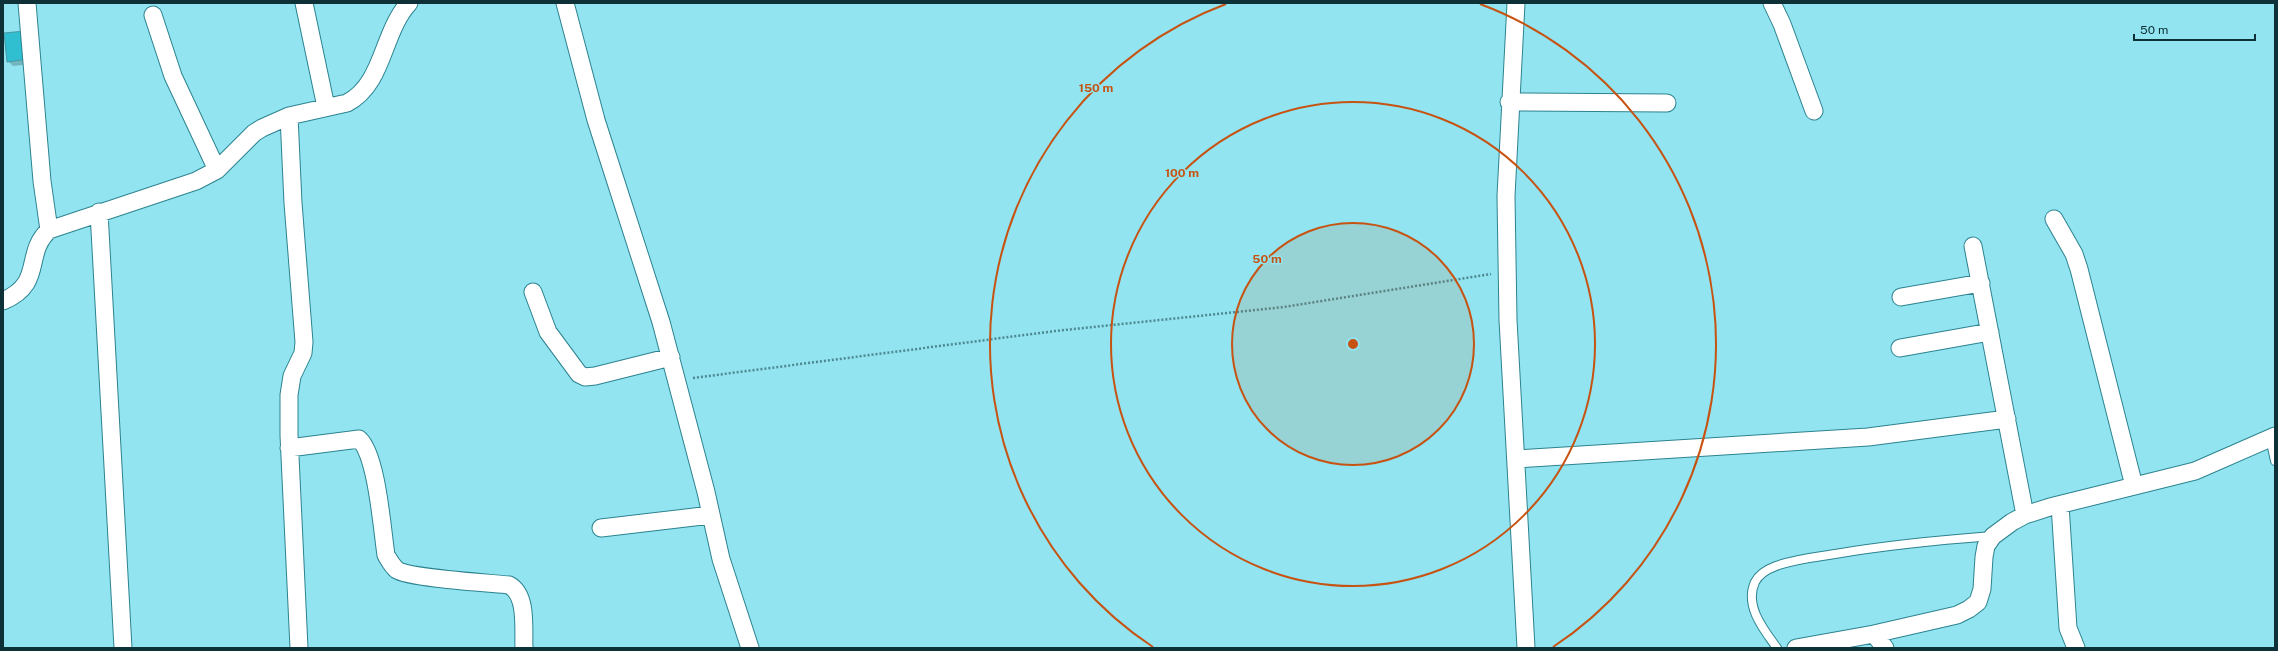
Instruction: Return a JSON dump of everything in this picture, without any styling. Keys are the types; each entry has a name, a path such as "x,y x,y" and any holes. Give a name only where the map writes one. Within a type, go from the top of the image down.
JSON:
{"street":[{"path":"27,3 42,181 49,230"},
{"path":"304,3 326,107"},
{"path":"3,301 22,290 29,280 41,238 49,230 99,212 196,181 216,170 254,134 289,116 347,103 363,92 371,80 393,26 399,15 410,3"},
{"path":"565,3 596,120 661,322 721,559 750,648"},
{"path":"1516,3 1509,102 1506,196 1507,272 1526,648"},
{"path":"1772,3 1782,24 1814,111"},
{"path":"153,15 173,76 216,170"},
{"path":"1509,102 1667,103"},
{"path":"289,116 293,203 304,342 303,354 292,376 290,386 289,448 299,648"},
{"path":"99,212 123,648"},
{"path":"2054,219 2074,254 2079,269 2134,486"},
{"path":"1973,246 2025,515"},
{"path":"1901,297 1981,283"},
{"path":"533,292 548,332 579,374 585,377 595,376 670,357"},
{"path":"1900,348 1990,332"},
{"path":"1516,459 1868,437 2007,420"},
{"path":"1796,648 1874,634 1957,615 1969,609 1978,602 1982,589 1986,546 1993,536 2025,515 2195,471 2273,437"},
{"path":"289,448 352,438 359,439 364,444 372,468 386,555 390,562 396,569 412,575 509,585 515,588 521,602 524,648"},
{"path":"2060,505 2068,628 2076,648"},
{"path":"601,528 711,515"},
{"path":"1874,634 1885,648"}],"lane":[{"path":"2273,437 2275,461"},
{"path":"1777,648 1757,618 1753,607 1752,590 1756,581 1764,572 1792,561 1872,547 1993,536"}],"path":[{"path":"676,380 1055,331 1284,307 1507,272"}],"building":[{"path":"25,31 29,59 7,62 4,33"}]}
